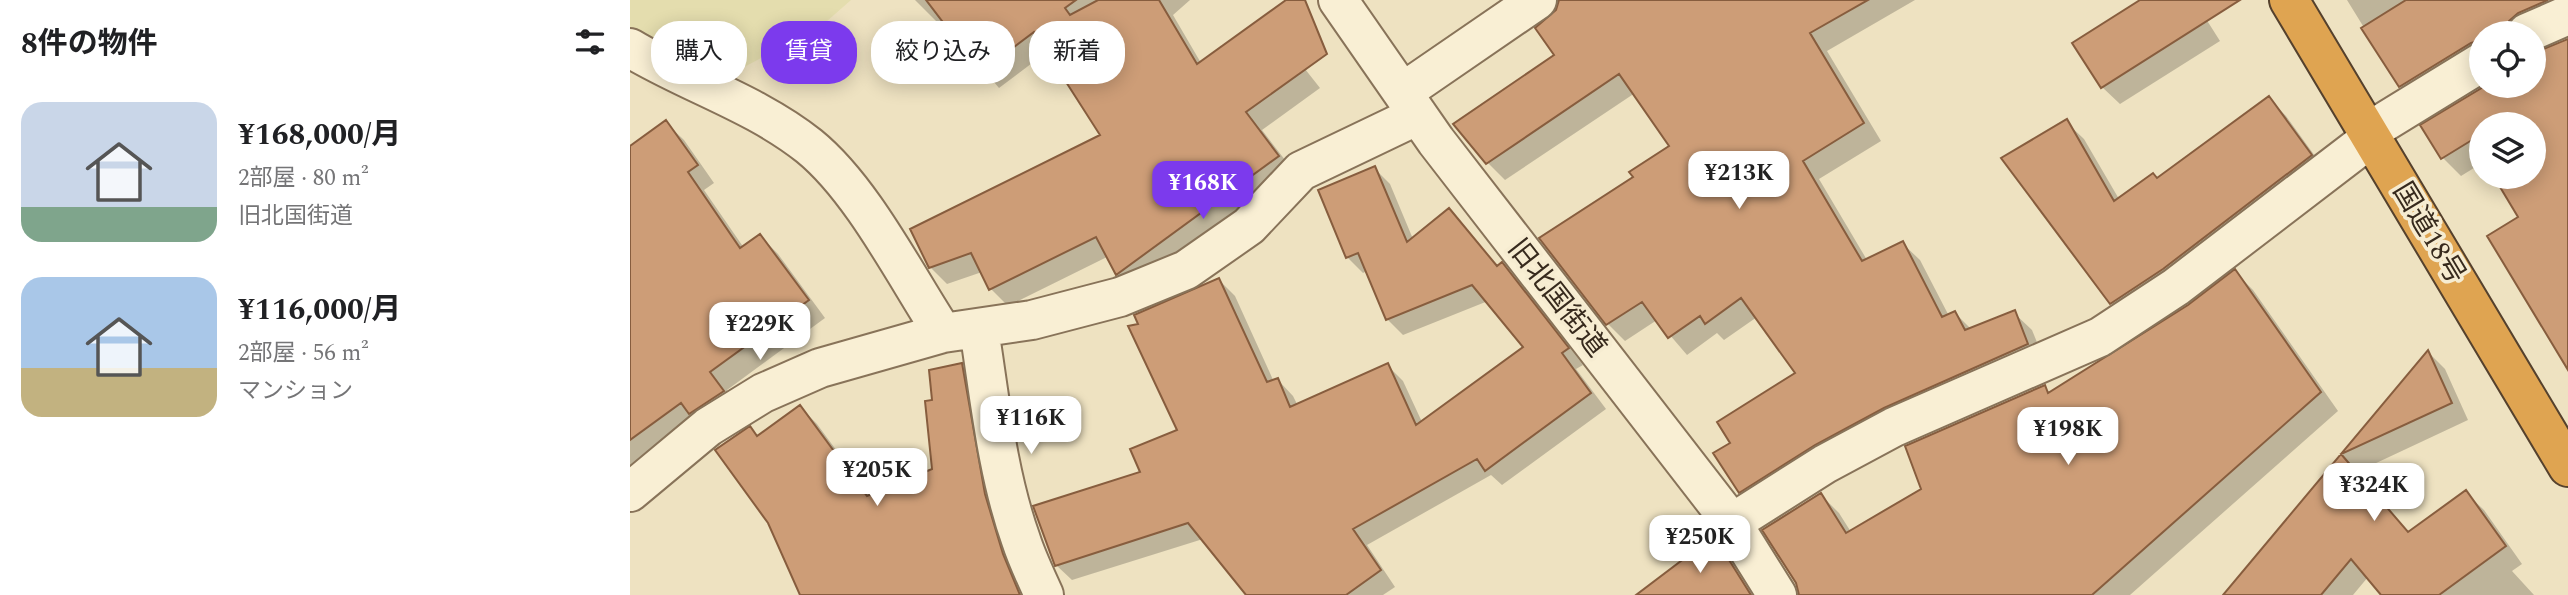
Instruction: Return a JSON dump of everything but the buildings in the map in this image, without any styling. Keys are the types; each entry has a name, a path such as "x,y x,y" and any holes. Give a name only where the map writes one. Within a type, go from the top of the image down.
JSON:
{"highway":[{"name":"国道18号","path":"2289,0 2568,467"}],"street":[{"name":"旧北国街道","path":"1338,0 1410,103 1732,523 1777,595"},
{"path":"630,492 708,427 763,393 820,368 961,331 1032,320 1119,297 1186,270 1249,226 1301,171 1410,103 1537,0"},
{"path":"2546,25 2568,15"},
{"path":"630,48 661,67 752,108 810,147 855,197 961,331 993,422 1021,541 1044,595"},
{"path":"1732,523 1825,464 1894,427 2100,337 2176,287 2370,134 2469,69"}],"shaded area":[{"path":"630,0 851,0 827,21 761,21 761,58 747,65 747,21 651,21 651,44 630,33"}]}
